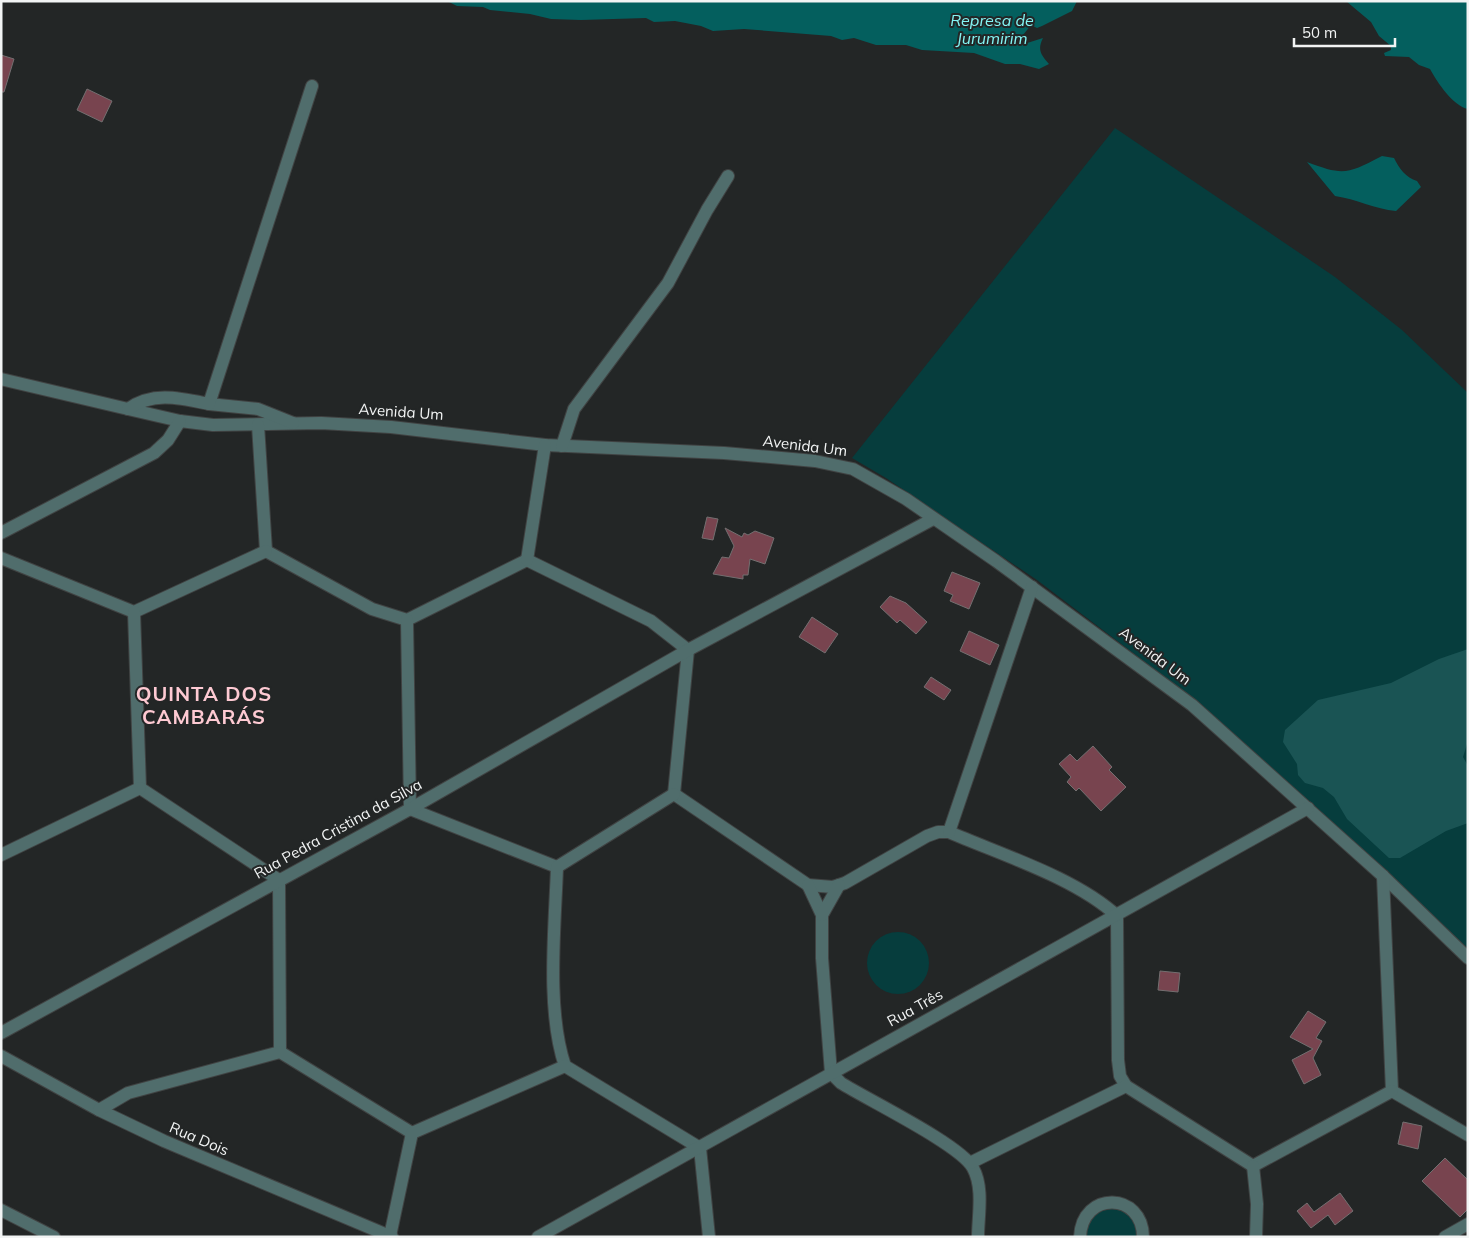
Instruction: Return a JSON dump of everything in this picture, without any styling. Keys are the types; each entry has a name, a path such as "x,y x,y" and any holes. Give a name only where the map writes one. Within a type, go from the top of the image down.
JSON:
{"street":[{"path":"209,404 312,86"},
{"path":"562,446 574,409 668,283 706,210 728,176"},
{"name":"Avenida Um","path":"1,379 128,409 213,425 296,424 391,427 545,445 724,453 815,461 853,469 906,499 933,520 1032,586 1192,705 1383,876 1468,958"},
{"path":"128,409 137,402 153,397 258,409 296,424"},
{"path":"1,534 154,453 168,440 180,420"},
{"path":"258,425 266,551"},
{"path":"527,560 545,445"},
{"name":"Rua Pedra Cristina da Silva","path":"1,1033 410,809 688,650 933,520"},
{"path":"1,558 134,612 266,551"},
{"path":"266,551 372,609 407,620 527,560"},
{"path":"527,560 651,621 688,650 674,794"},
{"path":"949,832 1032,586"},
{"path":"134,612 140,788"},
{"path":"407,620 410,809 557,867"},
{"path":"1,855 140,788"},
{"path":"140,788 279,880 280,1052"},
{"path":"557,867 674,794"},
{"path":"674,794 808,885 820,888 839,885 927,836 938,832 949,832 1073,886 1103,903 1117,916 1118,1060 1120,1076 1126,1086 1253,1166"},
{"name":"Rua Três","path":"538,1237 700,1148 831,1072 1117,916 1308,808"},
{"path":"557,867 554,939 555,1015 558,1046 566,1066 700,1148 709,1237"},
{"path":"1383,876 1392,1091"},
{"path":"808,885 822,915 822,958 831,1072 841,1084 927,1132 970,1163 979,1187 978,1237"},
{"path":"822,915 839,885"},
{"path":"99,1110 128,1093 280,1052 412,1133"},
{"name":"Rua Dois","path":"1,1056 99,1110 164,1142 391,1236"},
{"path":"412,1133 566,1066"},
{"path":"970,1163 1126,1086"},
{"path":"1392,1091 1468,1135"},
{"path":"1253,1166 1392,1091"},
{"path":"391,1236 412,1133"},
{"path":"1253,1166 1257,1204 1256,1237"},
{"path":"1080,1237 1084,1218 1091,1210 1108,1202 1119,1203 1129,1207 1137,1215 1142,1225 1143,1237"},
{"path":"1,1210 39,1233 54,1237"},
{"path":"1445,1237 1468,1224"}],"shaded area":[{"path":"1115,128 1335,277 1402,330 1468,393 1468,951 1191,697 1037,580 886,478 852,458"},
{"path":"1468,649 1468,741 1463,757 1468,766 1468,823 1446,831 1400,858 1389,858 1347,819 1334,797 1323,788 1305,783 1298,775 1297,764 1283,742 1285,730 1318,700 1391,683 1439,659"},
{"path":"898,932 910,934 920,941 927,951 929,963 927,975 920,985 910,992 898,994 886,992 876,985 869,975 867,963 869,951 876,941 886,934"},
{"path":"1118,1207 1134,1217 1139,1237 1084,1237 1093,1213"}],"water":[{"name":"Represa de Jurumirim","path":"447,1 1077,1 1072,11 1037,28 1031,25 1019,40 1024,44 1043,38 1040,46 1041,52 1049,64 1039,69 1020,64 1005,64 974,53 922,50 906,45 876,45 854,38 842,40 831,36 744,29 713,31 701,26 675,21 654,22 646,18 551,19 530,14 490,10 483,7 457,6"},
{"path":"1346,1 1467,1 1468,109 1462,107 1451,98 1441,87 1430,69 1419,65 1409,57 1385,56 1384,53 1391,50 1391,46 1379,36 1371,22"},
{"path":"1382,156 1394,158 1403,172 1409,178 1417,181 1421,187 1396,211 1335,196 1307,162 1329,170 1345,171 1353,170"}],"building":[{"path":"1,55 14,59 4,92 1,92"},
{"path":"87,89 112,101 102,122 77,110"},
{"path":"707,517 718,519 713,540 702,538"},
{"path":"725,528 742,537 744,533 748,535 755,531 774,538 765,564 750,559 748,575 743,575 743,579 713,574 722,557 729,558 734,546"},
{"path":"952,572 980,583 969,609 950,601 953,595 944,591"},
{"path":"890,596 906,603 927,622 916,634 900,620 897,623 880,607"},
{"path":"812,617 838,634 825,653 799,637"},
{"path":"969,631 999,645 990,665 960,651"},
{"path":"931,677 951,690 944,700 924,687"},
{"path":"1093,746 1112,767 1109,770 1126,787 1101,811 1079,788 1076,791 1067,782 1071,777 1059,764 1070,754 1077,761"},
{"path":"1160,971 1180,973 1178,992 1158,990"},
{"path":"1308,1011 1326,1022 1316,1038 1322,1041 1313,1058 1321,1075 1304,1084 1292,1060 1313,1049 1290,1037"},
{"path":"1403,1122 1422,1126 1418,1149 1398,1144"},
{"path":"1445,1158 1468,1180 1468,1209 1460,1217 1422,1181"},
{"path":"1340,1193 1353,1211 1335,1225 1328,1215 1311,1228 1297,1211 1307,1203 1314,1212"}],"district":[{"name":"QUINTA DOS CAMBARÁS","path":"204,706"}]}
